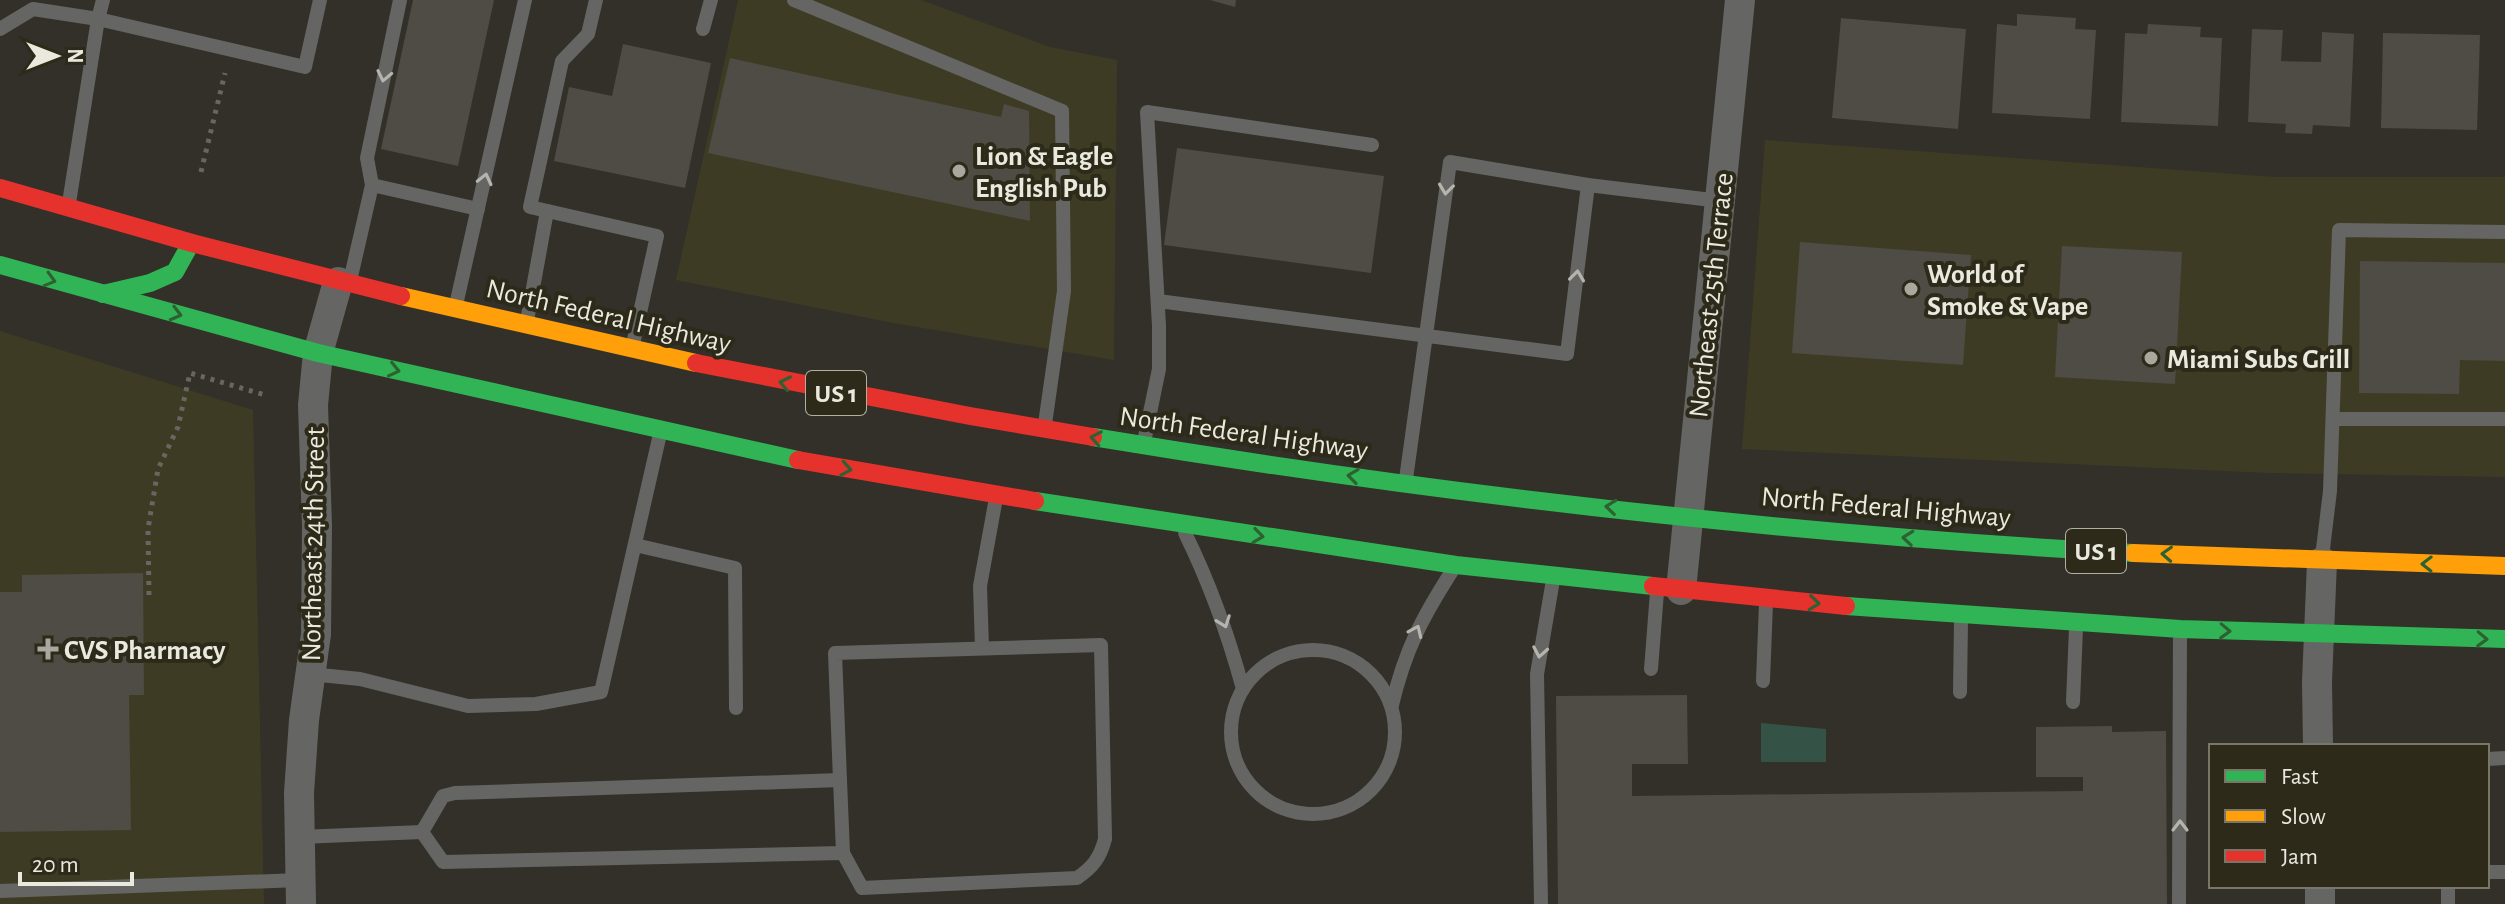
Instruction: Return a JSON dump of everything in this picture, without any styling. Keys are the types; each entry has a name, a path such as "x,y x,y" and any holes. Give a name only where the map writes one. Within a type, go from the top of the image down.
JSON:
{"main road":[{"name":"North Federal Highway","path":"0,188 191,243 455,310 864,399 1143,446 1405,484 1925,540 2322,562 2505,566"},
{"path":"101,294 150,283 175,272 191,243"},
{"path":"0,265 318,353 660,430 841,469 1181,525 1456,565 1961,615 2180,629 2505,639"}],"street":[{"name":"Northeast 25th Terrace","path":"1669,588 1689,516 1740,0"},
{"name":"Northeast 24th Street","path":"301,892 299,793 316,620 313,405 318,353 344,284"},
{"path":"2318,744 2322,562"}],"lane":[{"path":"68,208 103,0"},
{"path":"0,29 33,9 98,19 305,67 320,0"},
{"path":"344,284 372,185 367,158 400,0"},
{"path":"455,310 525,0"},
{"path":"596,0 588,34 562,61 530,207 657,236 632,349"},
{"path":"703,29 711,0"},
{"path":"794,0 1062,111 1064,291 1044,428"},
{"path":"1143,446 1159,369 1147,112 1372,145"},
{"path":"1405,484 1450,162 1588,185 1720,201"},
{"path":"372,185 478,209"},
{"path":"1158,301 1567,354 1588,185"},
{"path":"526,326 547,211"},
{"path":"2322,562 2330,491 2339,230 2505,232"},
{"path":"2333,419 2505,419"},
{"path":"310,674 360,679 468,706 536,704 601,692 660,430"},
{"path":"982,648 980,586 997,493"},
{"path":"1181,525 1209,582 1243,689"},
{"path":"635,545 735,568 736,708"},
{"path":"1392,705 1401,665 1419,623 1456,565"},
{"path":"1541,904 1537,674 1554,576"},
{"path":"1651,669 1669,588"},
{"path":"1763,681 1766,598"},
{"path":"1960,692 1961,615"},
{"path":"2073,702 2076,623"},
{"path":"2179,904 2180,629"},
{"path":"1101,645 1105,839 1101,854 1092,868 1077,878 862,888 843,853 835,653 982,648 1101,645"},
{"path":"1309,648 1335,652 1359,663 1379,681 1392,705 1396,730 1393,755 1382,777 1366,796 1344,809 1319,814 1294,813 1270,803 1250,785 1237,764 1231,738 1233,712 1243,689 1260,668 1283,655 1309,648"},
{"path":"422,832 443,796 455,793 840,780"},
{"path":"422,832 443,862 843,853"},
{"path":"300,837 422,832"},
{"path":"0,891 301,892"}],"path":[{"path":"201,172 224,74 234,50"},
{"path":"149,595 148,529 158,469 178,427 190,373 265,395"}],"shaded area":[{"path":"738,0 921,0 1050,47 1117,60 1114,360 893,323 676,280"},
{"path":"1765,140 2275,177 2505,177 2505,477 2269,473 1742,449"},
{"path":"0,331 253,410 264,904 0,904"},
{"path":"1761,723 1826,729 1826,762 1761,762"}],"building":[{"path":"413,0 494,0 458,166 381,149"},
{"path":"1210,0 1236,0 1235,7"},
{"path":"2017,14 2076,18 2075,29 2096,30 2090,119 1992,113 1997,24 2017,26"},
{"path":"1841,18 1966,29 1958,129 1832,118"},
{"path":"2148,24 2201,27 2200,37 2222,38 2218,126 2121,122 2125,33 2147,34"},
{"path":"2252,29 2283,30 2281,61 2321,62 2322,32 2354,34 2350,127 2313,125 2312,134 2285,133 2286,124 2248,122"},
{"path":"2383,33 2480,35 2477,130 2381,128"},
{"path":"623,44 711,63 685,188 554,161 569,87 612,96"},
{"path":"730,58 1001,117 1004,104 1029,111 1030,221 708,153"},
{"path":"1177,148 1384,176 1371,273 1164,245"},
{"path":"1800,242 1971,255 1963,365 1792,353"},
{"path":"2062,246 2182,252 2175,384 2055,377"},
{"path":"2360,261 2505,263 2505,361 2460,360 2459,394 2359,393"},
{"name":"CVS Pharmacy","path":"143,573 144,695 129,695 131,830 0,832 0,592 22,592 22,575"},
{"path":"1687,695 1688,764 1632,764 1632,796 2083,791 2083,777 2036,777 2036,727 2112,726 2112,732 2166,731 2167,904 1558,904 1556,696"}],"traffic: fast":[{"path":"103,294 150,283 175,272 191,243"},
{"path":"0,265 318,353 798,460"},
{"path":"1093,437 1481,494 1612,509 1872,535 2133,553"},
{"path":"1035,501 1456,565 1653,586"},
{"path":"1846,606 2180,629 2505,639"}],"traffic: slow":[{"path":"401,296 696,363"},
{"path":"2133,553 2505,566"}],"traffic: jam":[{"path":"0,188 192,243 401,296"},
{"path":"696,363 1093,437"},
{"path":"798,460 1035,501"},
{"path":"1653,586 1846,606"}],"place":[{"name":"Lion & Eagle English Pub","path":"959,171"},
{"name":"World of Smoke & Vape","path":"1911,289"},
{"name":"Miami Subs Grill","path":"2151,358"},
{"name":"CVS Pharmacy","path":"48,649"}]}
